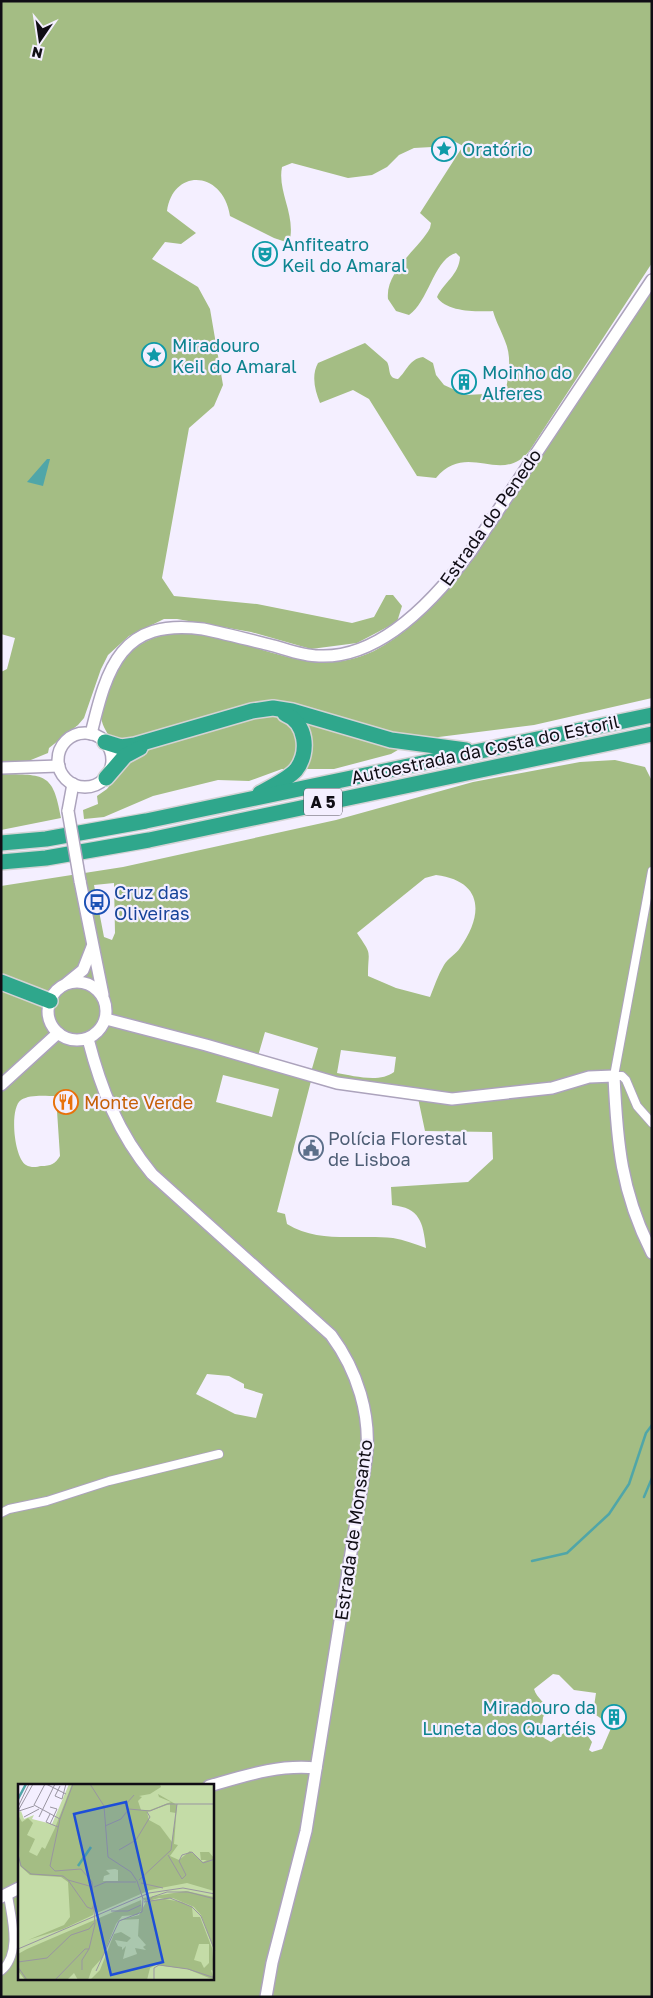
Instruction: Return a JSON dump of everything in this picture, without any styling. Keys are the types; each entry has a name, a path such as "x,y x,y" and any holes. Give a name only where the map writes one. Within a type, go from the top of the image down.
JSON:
{"highway":[{"path":"105,742 121,747 252,711 273,708 292,710 391,740 478,751"},
{"path":"106,778 125,756 138,748 252,715 273,712 287,714 300,723 303,734 304,753 296,770 250,799"},
{"name":"Autoestrada da Costa do Estoril","path":"1,843 46,839 130,824 647,716"},
{"name":"Autoestrada da Costa do Estoril","path":"1,862 46,858 149,840 648,735"},
{"path":"1,982 50,1002"}],"street":[{"name":"Estrada do Penedo","path":"91,734 110,667 124,650 139,638 154,630 184,626 319,656 358,651 378,641 412,616 440,589 471,551 652,280"},
{"path":"80,734 91,734 105,742 111,752 112,763 106,778 93,786 83,787 73,784 62,775 58,756 66,741 80,734"},
{"path":"1,768 59,766"},
{"path":"73,784 68,811 92,947 106,1003 106,1019 97,1033 88,1039 72,1040 58,1033 49,1018 50,1002 55,992 82,970 92,947"},
{"path":"652,871 614,1076 618,1148 627,1193 639,1227 652,1253"},
{"path":"64,985 79,982 92,986 103,996 106,1003"},
{"path":"106,1019 206,1045 337,1083 452,1099 552,1088 589,1077 622,1076 626,1080 637,1106 652,1123"},
{"path":"1,1085 58,1033"},
{"name":"Estrada de Monsanto","path":"88,1039 107,1101 122,1133 136,1154 152,1174 331,1335 349,1365 361,1395 366,1418 367,1456 301,1855 272,1963 266,1997"},
{"path":"1,1513 9,1509 42,1503 109,1481 219,1454"},
{"path":"214,1785 281,1767 294,1765 316,1768"},
{"path":"1,1970 6,1966 12,1954 14,1930 4,1896 18,1889"}],"shaded area":[{"path":"1,1 652,1 652,263 530,450 519,460 508,465 460,463 448,467 436,478 417,476 369,399 353,390 320,403 314,378 318,363 365,343 387,362 392,377 398,379 414,360 423,357 433,363 436,375 444,385 466,395 485,394 503,400 508,378 509,355 493,311 471,311 454,308 447,306 437,297 457,269 460,257 456,253 442,263 422,300 409,315 396,311 388,299 388,289 397,270 430,228 431,223 420,213 463,146 452,140 432,147 414,148 399,155 387,167 372,175 348,178 292,163 282,167 282,186 291,223 289,243 274,238 230,216 226,201 218,190 209,183 198,180 178,187 171,197 167,211 196,233 181,244 165,242 152,259 198,287 210,309 223,385 214,406 189,428 162,578 174,596 257,604 352,623 374,617 386,595 393,595 402,606 397,622 357,643 311,649 251,632 177,619 164,619 129,636 108,655 101,669 84,718 49,748 48,753 26,762 1,764 1,672 7,669 15,638 1,634"},
{"path":"652,289 652,698 534,725 415,740 391,754 334,769 282,769 249,781 218,780 153,796 104,817 84,819 83,810 98,804 97,796 107,789 129,761 107,733 102,721 101,711 116,670 134,649 156,637 179,633 202,634 298,659 334,662 368,654 399,635 423,615 464,568"},
{"path":"47,459 50,459 43,486 27,482"},
{"path":"615,760 645,767 652,781 652,1997 1,1997 1,886 123,867 336,820 473,782 580,762","holes":["436,875 452,878 463,884 471,892 475,901 473,923 468,935 458,950 444,965 430,997 396,988 368,976 368,953 357,933 425,878","114,883 115,933 112,940 104,937 94,885","265,1032 318,1048 311,1072 258,1056","341,1050 396,1057 394,1072 382,1077 367,1078 337,1073","223,1075 279,1089 272,1117 216,1102","311,1081 329,1087 418,1098 425,1131 492,1132 493,1159 468,1182 391,1187 392,1205 409,1209 418,1218 426,1248 393,1238 339,1237 312,1234 287,1224 285,1214 277,1212","33,1096 56,1096 60,1156 50,1165 30,1167 22,1161 18,1153 14,1133 17,1105 21,1100","207,1374 229,1376 244,1384 244,1388 263,1394 256,1418 235,1414 196,1394","553,1674 559,1675 574,1690 596,1693 593,1713 612,1726 602,1749 592,1752 589,1750 592,1742 585,1732 564,1733 551,1742 544,1738 548,1732 542,1727 543,1717 548,1711 534,1689"]},
{"path":"1,774 37,776 44,779 50,784 54,792 61,818 1,830"}],"waterway":[{"path":"532,1561 567,1553 609,1514 629,1484 646,1433 652,1425"},
{"path":"644,1497 652,1478"}],"place":[{"name":"Oratório","path":"444,149"},
{"name":"Anfiteatro Keil do Amaral","path":"265,254"},
{"name":"Miradouro Keil do Amaral","path":"154,355"},
{"name":"Moinho do Alferes","path":"464,382"},
{"name":"Cruz das Oliveiras","path":"97,902"},
{"name":"Monte Verde","path":"66,1102"},
{"name":"Polícia Florestal de Lisboa","path":"311,1148"},
{"name":"Miradouro da Luneta dos Quartéis","path":"614,1717"}]}
